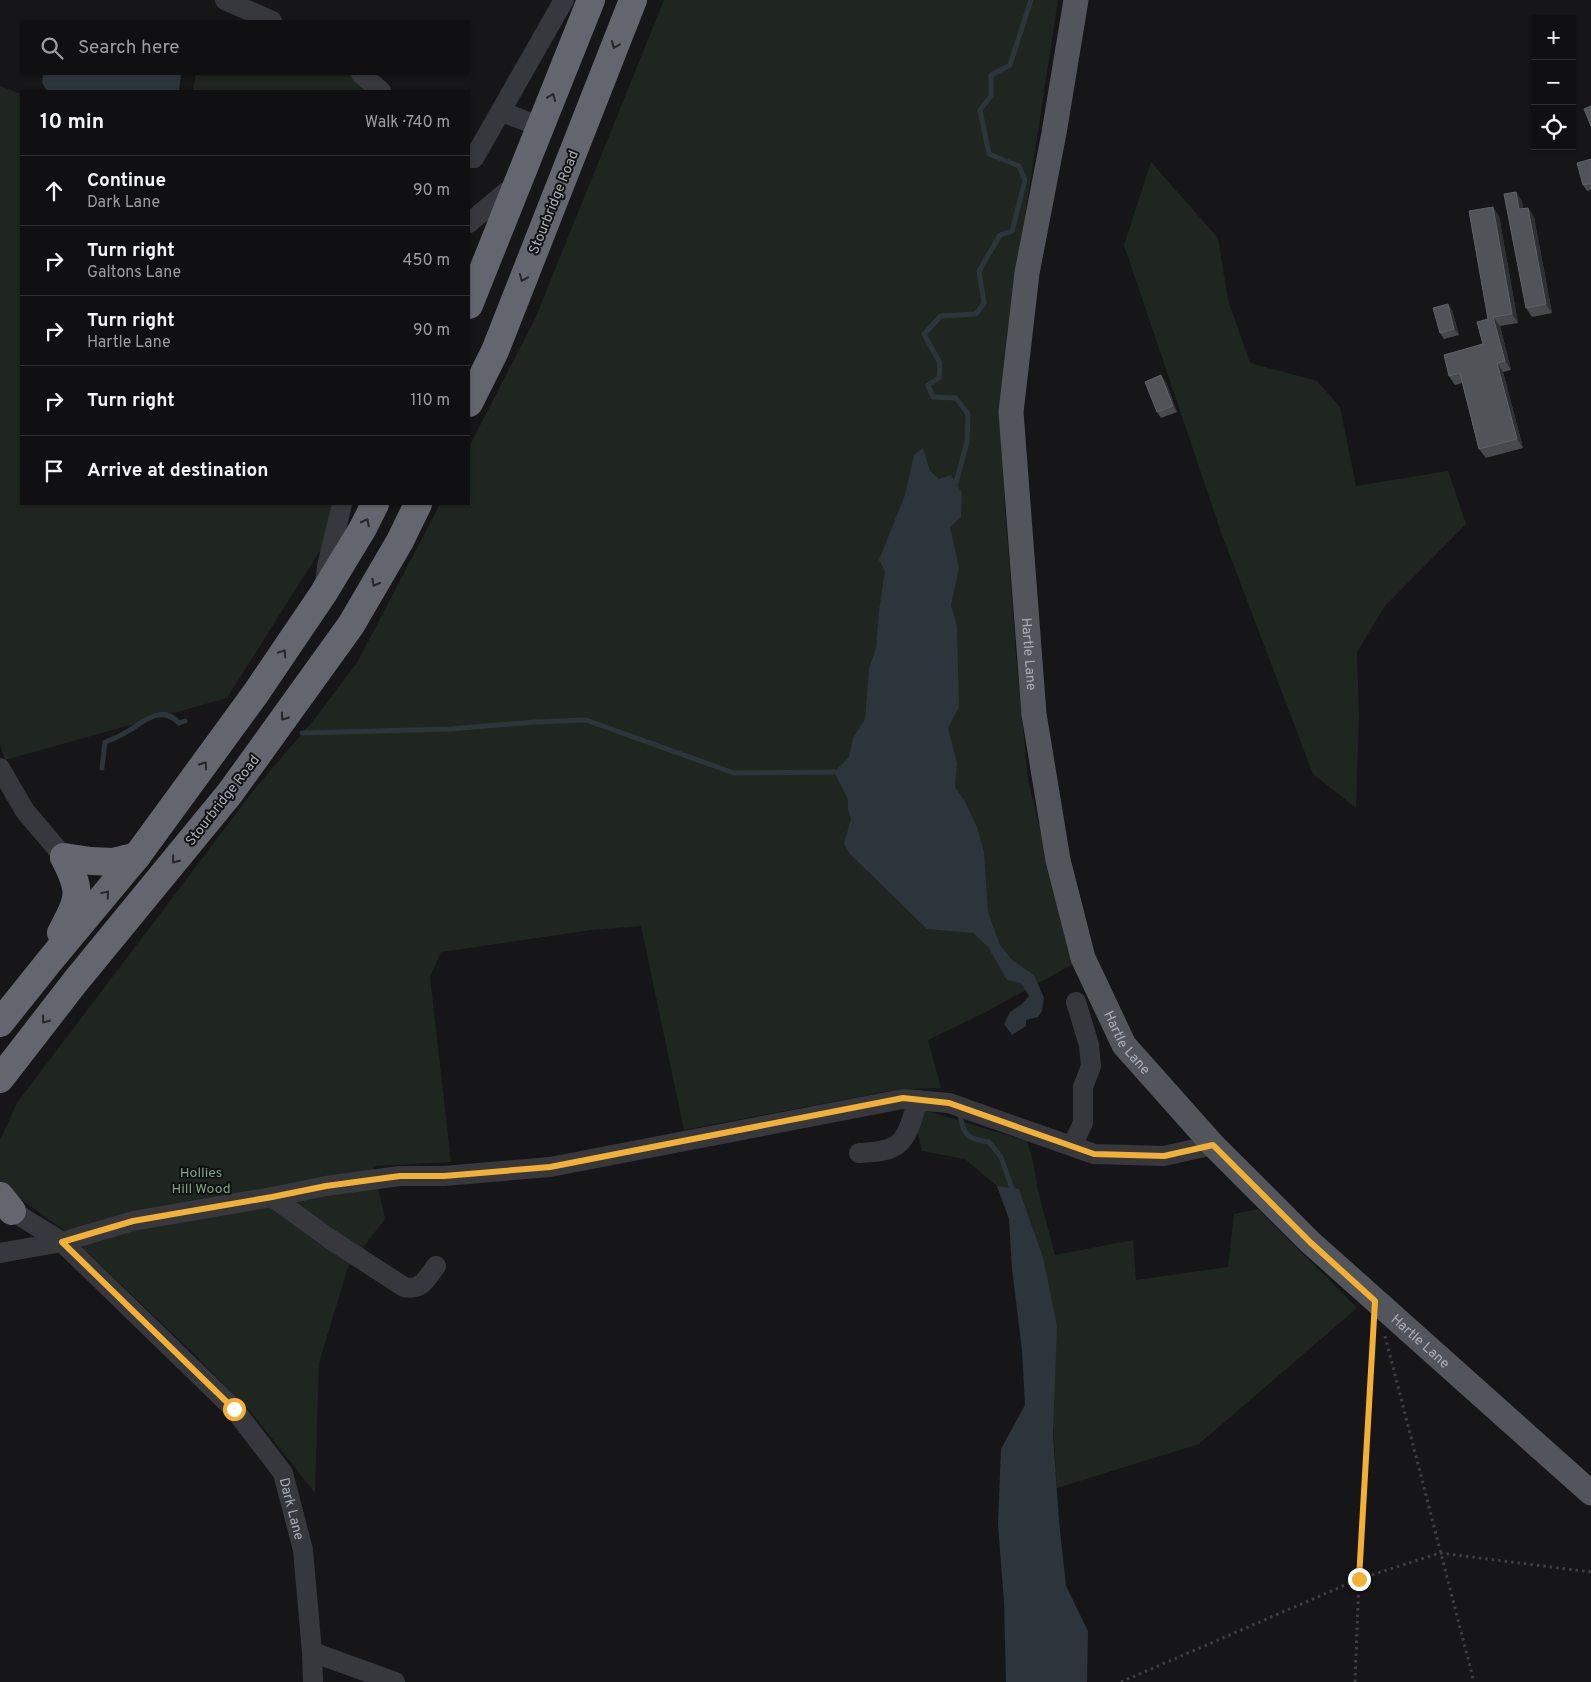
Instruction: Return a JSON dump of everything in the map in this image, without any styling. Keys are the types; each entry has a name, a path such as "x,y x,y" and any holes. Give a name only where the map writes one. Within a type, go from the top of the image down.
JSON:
{"highway":[{"path":"470,303 591,0"},
{"name":"Stourbridge Road","path":"470,400 495,351 633,0"},
{"path":"0,1023 137,856 256,693 323,594 363,528 374,505"},
{"name":"Stourbridge Road","path":"0,1079 75,982 230,793 351,625 400,541 418,505"},
{"path":"64,857 113,862 137,856"},
{"path":"52,958 76,902 76,887 64,857"}],"main road":[{"name":"Hartle Lane","path":"1076,0 1054,133 1027,273 1011,412 1034,714 1058,860 1083,958 1124,1045 1213,1145 1310,1242 1591,1493"}],"street":[{"path":"225,0 270,20"},
{"path":"470,158 474,158 502,112 564,0"},
{"path":"362,75 380,90"},
{"path":"502,112 541,127"},
{"path":"470,222 505,193 517,186"},
{"path":"323,594 327,566 342,505"},
{"path":"0,768 25,811 64,857"},
{"path":"1072,1146 1083,1123 1083,1087 1090,1066 1089,1046 1076,1002"},
{"path":"0,1253 62,1242 133,1221 326,1186 400,1176 444,1176 550,1167 903,1098 949,1103 1094,1154 1164,1156 1213,1145"},
{"path":"859,1154 887,1149 898,1144 908,1130 918,1100"},
{"path":"272,1197 330,1239 404,1287 412,1289 420,1286 436,1266"},
{"name":"Dark Lane","path":"4,1206 62,1242 234,1409 282,1473 303,1550 313,1682"},
{"path":"312,1652 395,1682"}],"path":[{"path":"1375,1301 1474,1682"},
{"path":"1355,1682 1375,1301"},
{"path":"1121,1682 1359,1579 1440,1553 1591,1572"}],"green space":[{"name":"Hollies Hill Wood","path":"664,0 1058,0 1020,249 1007,350 1004,493 1016,655 1028,780 1073,964 984,1013 928,1040 941,1088 900,1089 684,1130 641,926 591,930 441,952 430,977 451,1162 373,1166 385,1219 348,1267 319,1363 315,1493 251,1412 192,1352 65,1231 0,1184 0,1140 17,1103 253,791 317,716 358,661 439,505 470,505 470,445 535,319"},
{"path":"196,75 362,75 380,90 193,90"},
{"path":"0,86 20,94 20,505 332,505 330,535 227,698 5,760 0,745"},
{"path":"1151,162 1218,238 1228,300 1250,363 1317,381 1340,407 1356,486 1448,471 1466,524 1385,606 1357,652 1359,714 1356,808 1313,774 1221,532 1124,245"},
{"path":"907,1105 1027,1141 1055,1255 1133,1240 1136,1280 1228,1267 1234,1214 1258,1209 1357,1308 1199,1444 1057,1488 1043,1257 1019,1189 997,1186 965,1159 922,1151 916,1125"}],"shaded area":[{"path":"43,75 181,75 179,90 46,90 42,83"},
{"path":"923,448 930,471 939,479 951,475 962,493 961,517 950,527 959,568 951,605 957,626 959,707 948,728 957,763 955,787 964,800 977,827 984,852 988,912 1000,945 1012,960 1034,975 1044,998 1042,1011 1038,1017 1026,1020 1026,1026 1012,1035 1004,1024 1010,1012 1022,1004 1029,996 1021,983 1007,980 988,947 973,933 927,929 850,854 844,844 851,819 848,799 834,772 849,757 853,738 865,719 869,669 876,648 885,571 879,560 905,495 914,455"},
{"path":"997,1186 1019,1189 1043,1257 1057,1326 1053,1434 1059,1521 1066,1586 1088,1631 1087,1682 1006,1682 1004,1602 998,1524 1001,1449 1025,1405 1022,1350 1012,1269 1009,1219"}],"building":[{"path":"1591,106 1591,126 1584,109"},
{"path":"1591,159 1591,183 1583,185 1577,163"},
{"path":"1516,192 1519,209 1528,208 1546,304 1526,308 1504,194"},
{"path":"1493,207 1512,314 1493,317 1505,361 1497,363 1517,439 1479,449 1460,373 1449,376 1444,355 1483,344 1477,322 1488,319 1469,211"},
{"path":"1448,304 1454,329 1440,333 1433,308"},
{"path":"1161,375 1173,406 1157,412 1145,382"}],"waterway":[{"path":"956,483 967,442 968,414 956,398 933,397 928,385 939,378 940,363 924,334 941,316 976,314 984,303 979,271 1000,235 1012,231 1025,180 1019,166 989,154 980,110 991,96 991,75 1010,65 1031,0"},
{"path":"102,768 105,742 154,716 167,715 179,723 185,721"},
{"path":"302,733 450,729 586,720 734,773 834,772"},
{"path":"960,1116 966,1133 977,1140 989,1142 1001,1157 1012,1188"}],"route":[{"path":"234,1409 62,1242 133,1221 326,1186 400,1176 444,1176 550,1167 903,1098 949,1103 1094,1154 1164,1156 1213,1145 1310,1242 1375,1301 1359,1579"}]}
